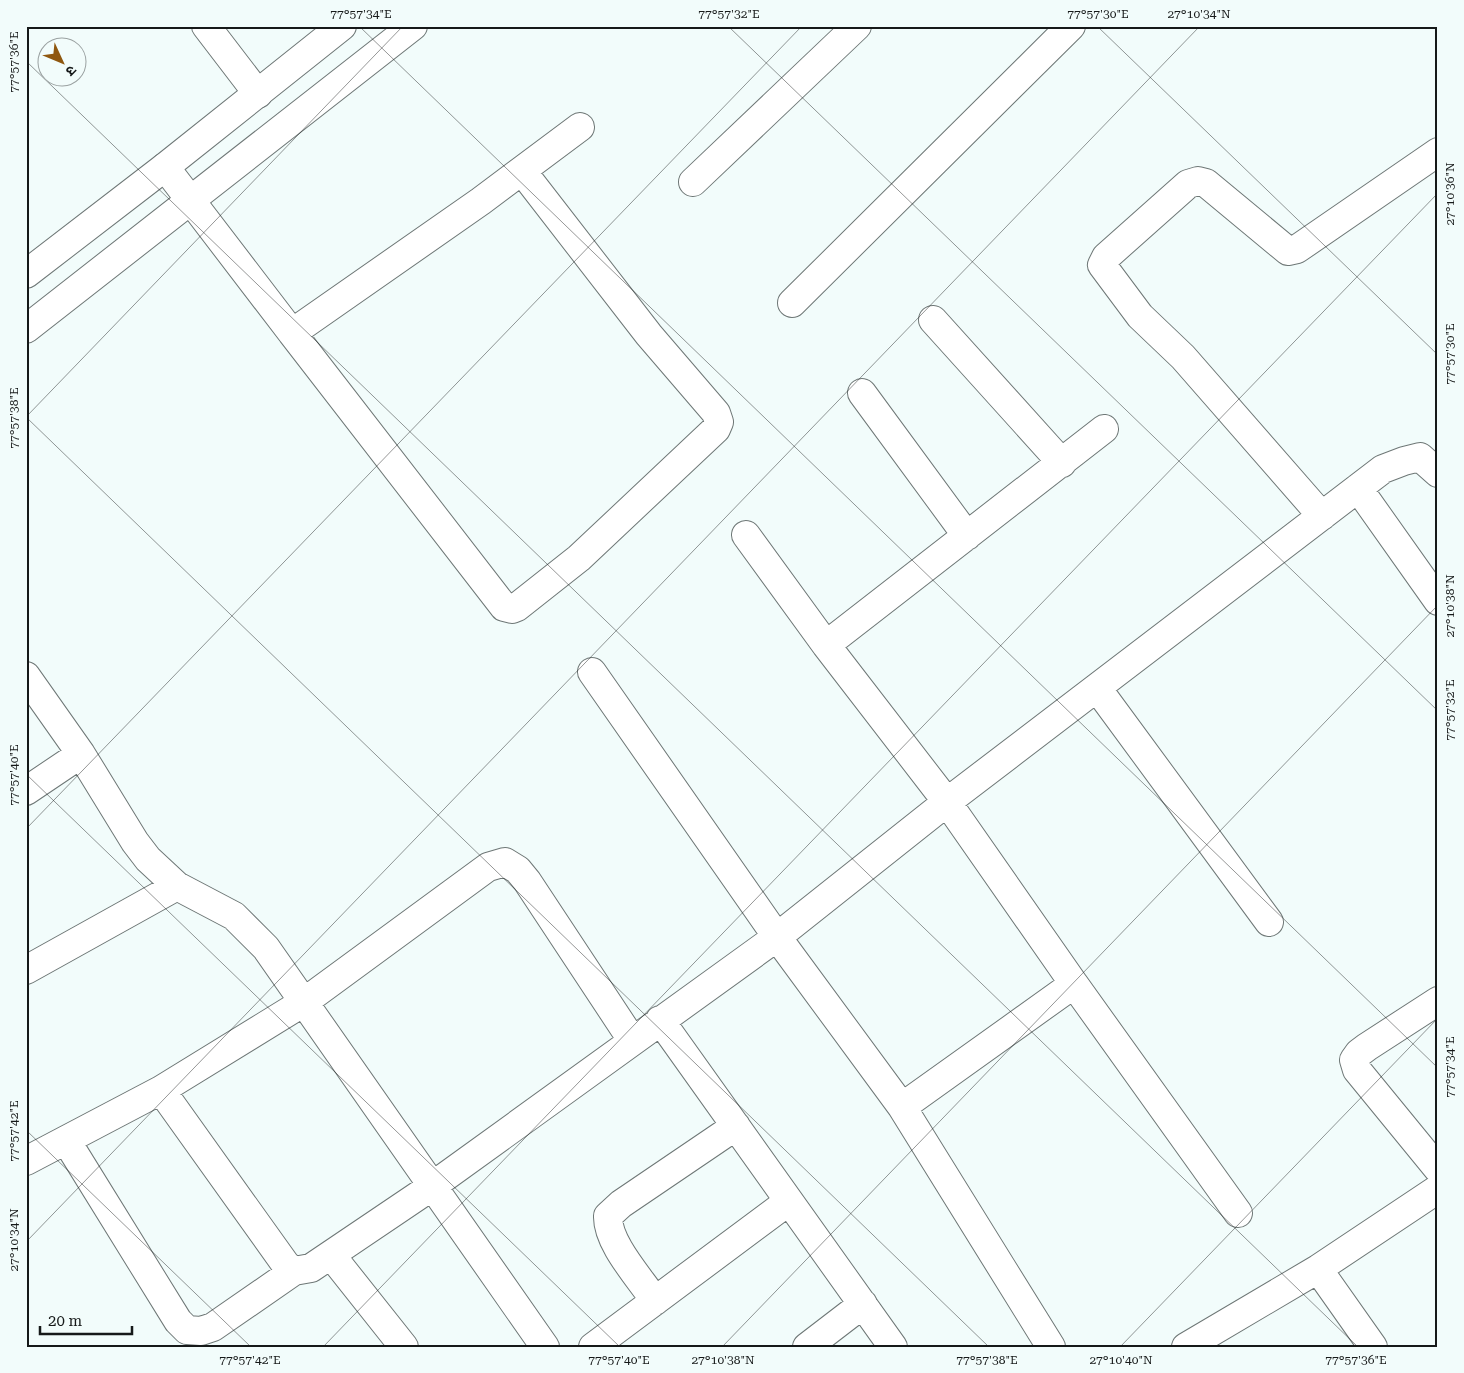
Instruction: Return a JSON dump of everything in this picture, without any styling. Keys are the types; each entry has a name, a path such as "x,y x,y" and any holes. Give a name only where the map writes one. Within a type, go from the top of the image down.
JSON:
{"street":[{"path":"206,26 258,94"},
{"path":"26,274 165,168 342,26"},
{"path":"26,329 413,26"},
{"path":"693,182 856,26"},
{"path":"792,303 1071,26"},
{"path":"292,333 522,171 580,127"},
{"path":"1322,516 1183,357 1140,316 1102,265 1106,257 1188,184 1198,181 1206,183 1288,251 1297,249 1438,152"},
{"path":"165,168 504,607 512,609 579,558 716,429 719,422 716,412 649,335 522,171"},
{"path":"933,320 1062,463"},
{"path":"862,393 967,536"},
{"path":"826,645 1104,430"},
{"path":"66,1140 178,1321 187,1330 201,1331 213,1327 294,1271 311,1268 432,1187 776,937 947,802 1383,469 1420,457 1438,473"},
{"path":"1358,488 1438,601"},
{"path":"746,535 826,645 947,802 1074,984 1238,1213"},
{"path":"592,672 776,937 902,1107 1051,1347"},
{"path":"26,676 81,754 135,842 148,859 177,886 234,916 251,930 266,948 545,1347"},
{"path":"1096,688 1269,922"},
{"path":"26,791 81,754"},
{"path":"26,1161 161,1090 304,1002 488,867 505,862 518,870 527,881 632,1040"},
{"path":"26,970 177,886"},
{"path":"902,1107 1074,984"},
{"path":"1438,1001 1367,1046 1354,1060 1357,1070 1438,1169"},
{"path":"660,1020 893,1347"},
{"path":"161,1090 286,1265 294,1271"},
{"path":"655,1301 612,1239 608,1226 608,1216 621,1204 736,1126"},
{"path":"1186,1347 1318,1269 1438,1189"},
{"path":"593,1347 789,1201"},
{"path":"331,1255 404,1347"},
{"path":"1318,1269 1373,1347"},
{"path":"807,1347 863,1304"}]}
